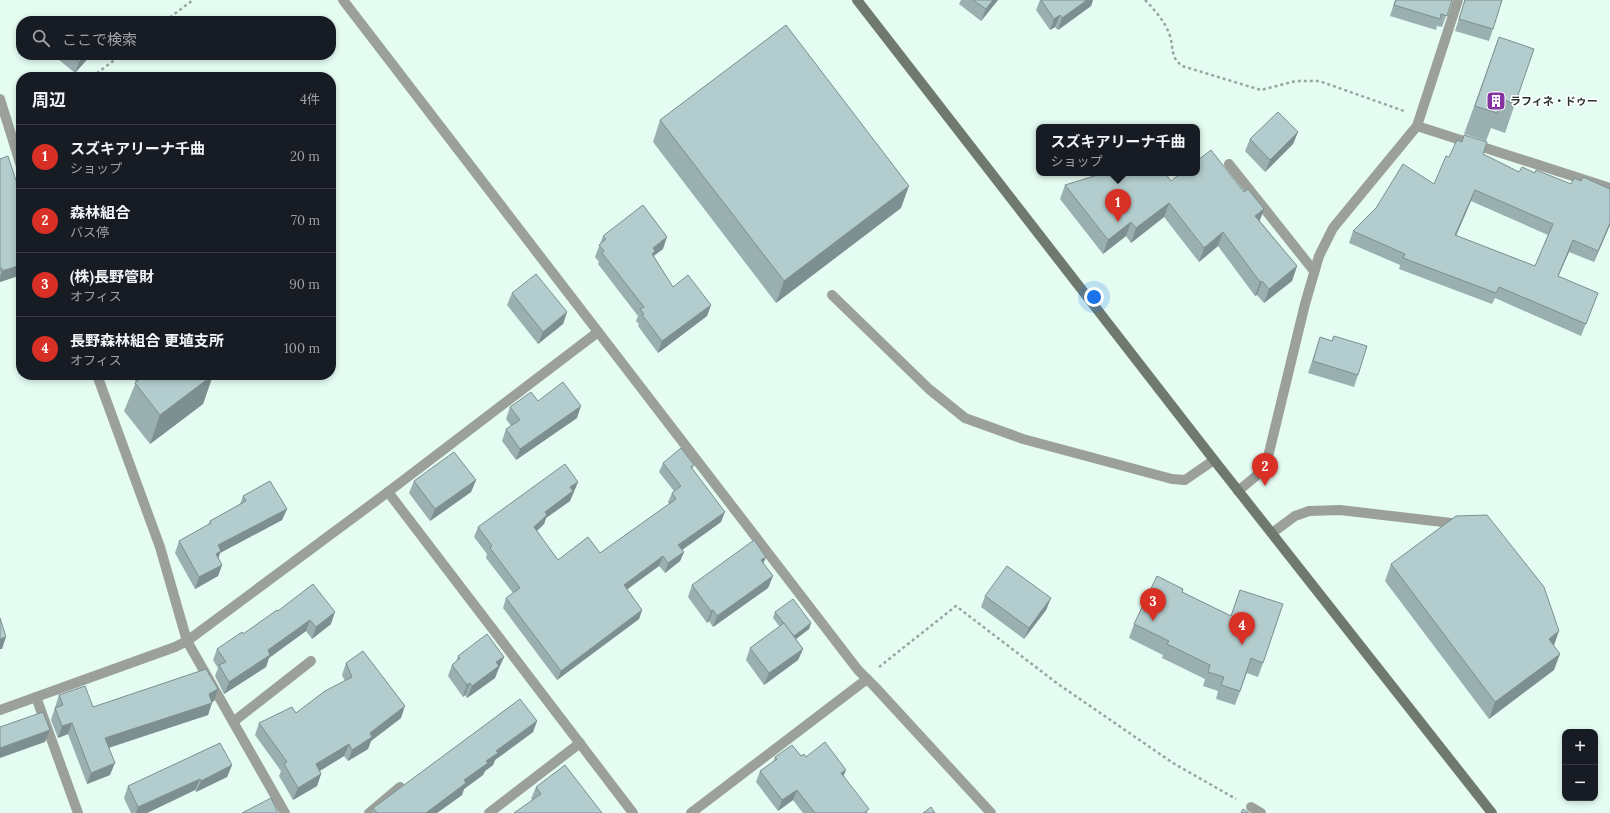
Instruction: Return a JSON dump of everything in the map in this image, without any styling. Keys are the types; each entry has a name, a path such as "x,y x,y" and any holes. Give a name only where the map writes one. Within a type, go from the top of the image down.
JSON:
{"street":[{"path":"342,0 858,670 991,813"},
{"path":"857,0 1238,491 1492,813"},
{"path":"1238,491 1262,472 1266,465 1319,256 1333,228 1417,126 1458,0"},
{"path":"0,99 16,150"},
{"path":"1417,126 1610,188"},
{"path":"1230,164 1314,271"},
{"path":"832,295 929,389 965,418 1023,439 1172,479 1185,480 1214,460"},
{"path":"0,710 175,648 187,641 388,492 598,332"},
{"path":"99,380 160,547 187,641 285,813"},
{"path":"388,492 633,813"},
{"path":"1272,533 1295,516 1309,511 1324,510 1340,510 1468,525"},
{"path":"233,722 311,661"},
{"path":"691,813 866,679"},
{"path":"36,697 78,813"},
{"path":"490,813 580,742"},
{"path":"369,813 400,787"},
{"path":"1251,807 1261,813"}],"path":[{"path":"172,16 193,0"},
{"path":"1145,0 1156,11 1170,35 1174,59 1182,66 1261,90 1296,81 1319,81 1410,114 1417,126"},
{"path":"99,72 114,60"},
{"path":"866,679 956,606 1058,684 1173,763 1251,807"}],"building":[{"path":"973,0 993,0 986,9"},
{"path":"1041,0 1087,0 1062,18 1060,15 1054,19"},
{"path":"1396,0 1452,0 1447,16 1441,14 1440,19 1394,5"},
{"path":"1465,0 1502,0 1493,29 1459,19"},
{"path":"786,25 909,186 784,281 660,120"},
{"path":"1499,37 1534,49 1515,104 1501,99 1497,113 1475,106"},
{"path":"1278,112 1298,132 1270,160 1250,139"},
{"path":"1464,135 1487,142 1483,154 1519,172 1522,167 1535,173 1536,170 1571,184 1574,178 1581,181 1583,177 1610,189 1610,223 1598,251 1573,240 1558,276 1598,293 1586,324 1499,287 1496,293 1403,258 1405,254 1353,231 1376,208 1403,164 1434,184 1446,156 1449,157 1457,140 1462,142","holes":["1475,190 1553,224 1535,266 1455,235"]},
{"path":"1211,150 1244,192 1248,189 1264,209 1255,216 1297,266 1269,289 1262,281 1260,282 1223,232 1204,248 1169,203 1136,228 1131,222 1108,240 1065,185 1094,176 1167,176 1171,181 1177,176 1200,176 1200,159"},
{"path":"8,156 16,181 16,267 2,271 2,268 0,269 0,159"},
{"path":"643,205 667,237 653,248 655,251 652,254 673,287 688,275 711,305 662,341 642,315 644,314 640,309 644,307 602,253 604,251 599,245 606,239 603,236"},
{"path":"536,274 567,312 543,332 512,293"},
{"path":"1334,336 1367,346 1358,375 1313,361 1320,337 1332,341"},
{"path":"139,380 206,380 160,415 135,383"},
{"path":"563,382 581,406 520,449 506,429 520,420 510,407 531,392 538,401"},
{"path":"681,448 694,465 691,467 725,512 678,545 684,552 668,563 663,556 624,585 642,610 561,671 506,598 520,588 490,548 492,546 478,527 565,464 578,482 570,487 573,491 545,512 547,515 534,527 558,560 588,537 600,553 676,499 672,493 681,486 663,463"},
{"path":"454,452 476,480 435,509 414,481"},
{"path":"270,481 287,509 218,545 221,551 216,554 222,565 199,577 179,541 211,523 210,521 246,501 243,496"},
{"path":"1487,515 1544,587 1559,631 1549,639 1560,654 1495,702 1391,564 1456,516"},
{"path":"754,540 766,557 761,560 773,576 717,616 713,610 711,611 692,585"},
{"path":"1007,566 1051,598 1029,628 985,596"},
{"path":"1157,576 1183,589 1182,592 1231,616 1240,590 1283,604 1263,663 1251,658 1240,691 1221,685 1224,677 1208,672 1210,665 1167,644 1169,641 1134,624"},
{"path":"313,584 335,612 316,627 310,620 268,650 270,655 229,682 219,665 226,662 217,649 242,632 243,634 277,610 278,611"},
{"path":"793,599 811,623 794,636 775,612"},
{"path":"0,618 6,637 0,639"},
{"path":"784,623 803,649 769,673 750,648"},
{"path":"487,634 504,657 496,662 499,666 472,686 470,683 467,685 452,665 460,658 458,656"},
{"path":"363,651 405,706 370,733 372,737 352,750 349,744 316,764 321,774 298,788 284,764 287,762 259,723 292,707 296,713 325,691 352,677 346,663"},
{"path":"206,669 218,689 209,694 212,703 105,738 115,763 91,773 72,723 62,726 55,708 63,705 59,695 85,686 93,707"},
{"path":"520,699 537,721 496,751 498,753 486,761 488,763 464,780 466,783 426,813 377,813 373,808"},
{"path":"43,712 50,730 0,748 0,727"},
{"path":"825,742 846,770 841,773 869,809 864,813 815,813 797,790 782,800 760,771 777,759 775,757 792,745 801,756 804,754 806,757"},
{"path":"220,743 232,765 201,781 200,779 138,807 128,786"},
{"path":"565,765 602,813 514,813 541,794 536,787"},
{"path":"271,798 278,813 242,813"},
{"path":"931,807 935,813 923,813"},
{"path":"1243,809 1249,813 1241,813"}],"place":[{"name":"ラフィネ・ドゥー","path":"1496,101"},
{"name":"スズキアリーナ千曲","path":"1118,222"},
{"name":"森林組合","path":"1265,486"},
{"name":"(株)長野管財","path":"1153,621"},
{"name":"長野森林組合 更埴支所","path":"1242,645"}]}
